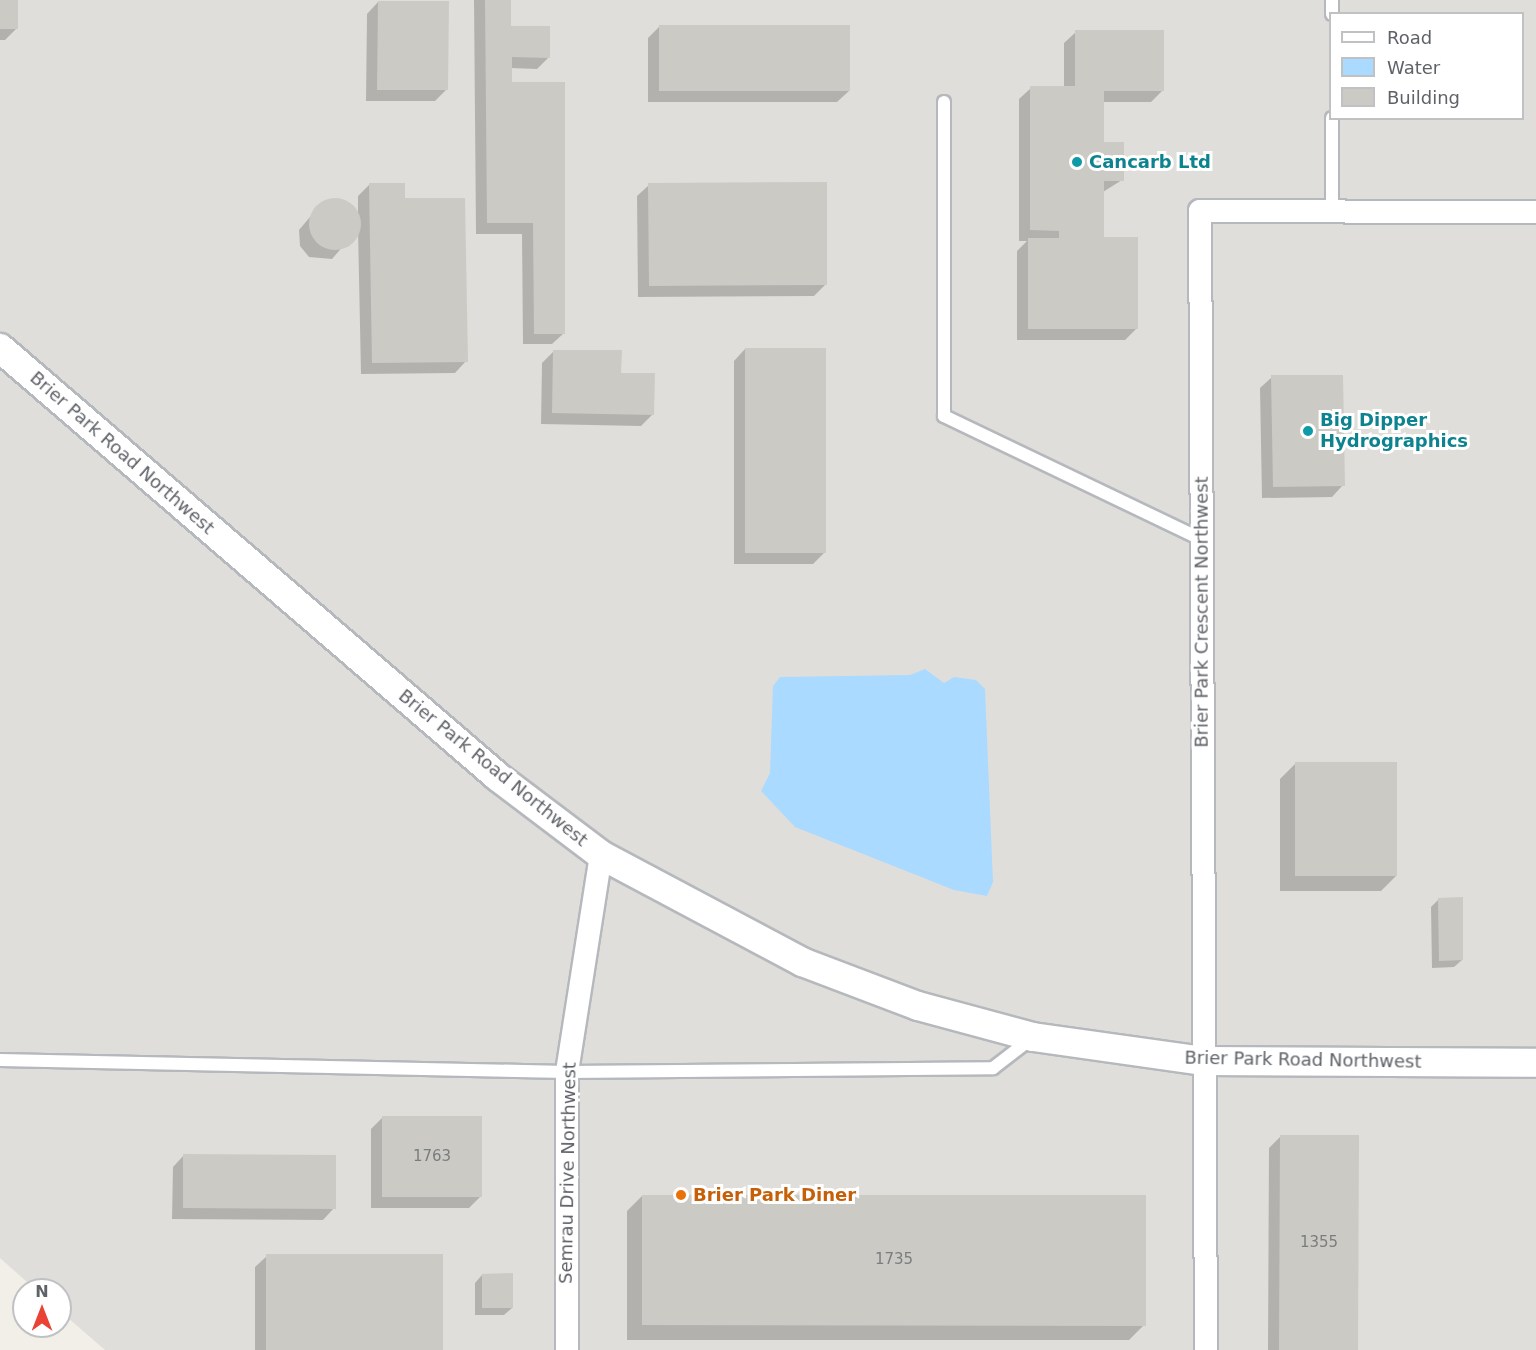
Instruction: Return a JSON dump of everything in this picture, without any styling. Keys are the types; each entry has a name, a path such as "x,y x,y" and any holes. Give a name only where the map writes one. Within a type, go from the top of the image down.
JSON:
{"street":[{"name":"Brier Park Crescent Northwest","path":"1206,1350 1200,211 1536,213"},
{"name":"Brier Park Road Northwest","path":"0,348 498,777 601,855 802,962 918,1006 1033,1037 1204,1061 1536,1063"},
{"name":"Semrau Drive Northwest","path":"567,1350 567,1072 601,855"}],"lane":[{"path":"944,102 944,416 1201,539"},
{"path":"1332,120 1332,212"},
{"path":"0,1060 567,1072 993,1068 1033,1037"}],"shaded area":[{"path":"0,0 1536,0 1536,1350 105,1350 72,1321 72,1278 22,1278 0,1258"}],"water":[{"path":"925,669 944,683 954,677 976,680 985,689 993,882 987,896 954,890 795,827 761,791 770,773 773,686 780,677 910,675"}],"building":[{"path":"0,0 18,0 18,29 0,29"},
{"path":"485,0 511,0 511,26 550,26 550,58 512,57 512,82 565,82 565,334 534,334 533,223 487,223"},
{"path":"378,1 449,1 448,90 377,90"},
{"path":"659,25 850,25 850,91 659,91"},
{"name":"Cancarb Ltd","path":"1075,30 1164,30 1164,91 1104,91 1104,142 1124,142 1124,181 1104,181 1104,237 1138,237 1138,329 1028,329 1028,238 1059,238 1059,231 1030,230 1030,86 1075,86"},
{"path":"827,182 827,285 649,286 648,183"},
{"path":"369,183 405,183 405,198 465,198 468,362 372,363"},
{"path":"335,198 345,200 353,206 359,214 361,224 359,234 353,242 345,248 335,250 325,248 317,242 311,234 309,224 311,214 317,206 325,200"},
{"path":"745,348 826,348 826,553 745,553"},
{"path":"553,350 622,350 621,373 655,373 654,415 552,413"},
{"name":"Big Dipper Hydrographics","path":"1271,375 1343,375 1345,486 1273,487"},
{"path":"1295,762 1397,762 1397,876 1295,876"},
{"path":"1463,897 1463,960 1439,961 1438,898"},
{"path":"382,1116 482,1116 482,1197 382,1197"},
{"path":"1280,1135 1359,1135 1358,1350 1279,1350"},
{"path":"183,1154 336,1155 336,1209 183,1208"},
{"path":"642,1195 1146,1195 1146,1326 642,1325"},
{"path":"266,1254 443,1254 443,1350 266,1350"},
{"path":"513,1273 513,1308 482,1308 482,1274"}],"place":[{"name":"Cancarb Ltd","path":"1077,162"},
{"name":"Big Dipper Hydrographics","path":"1308,431"},
{"name":"Brier Park Diner","path":"681,1195"}]}
